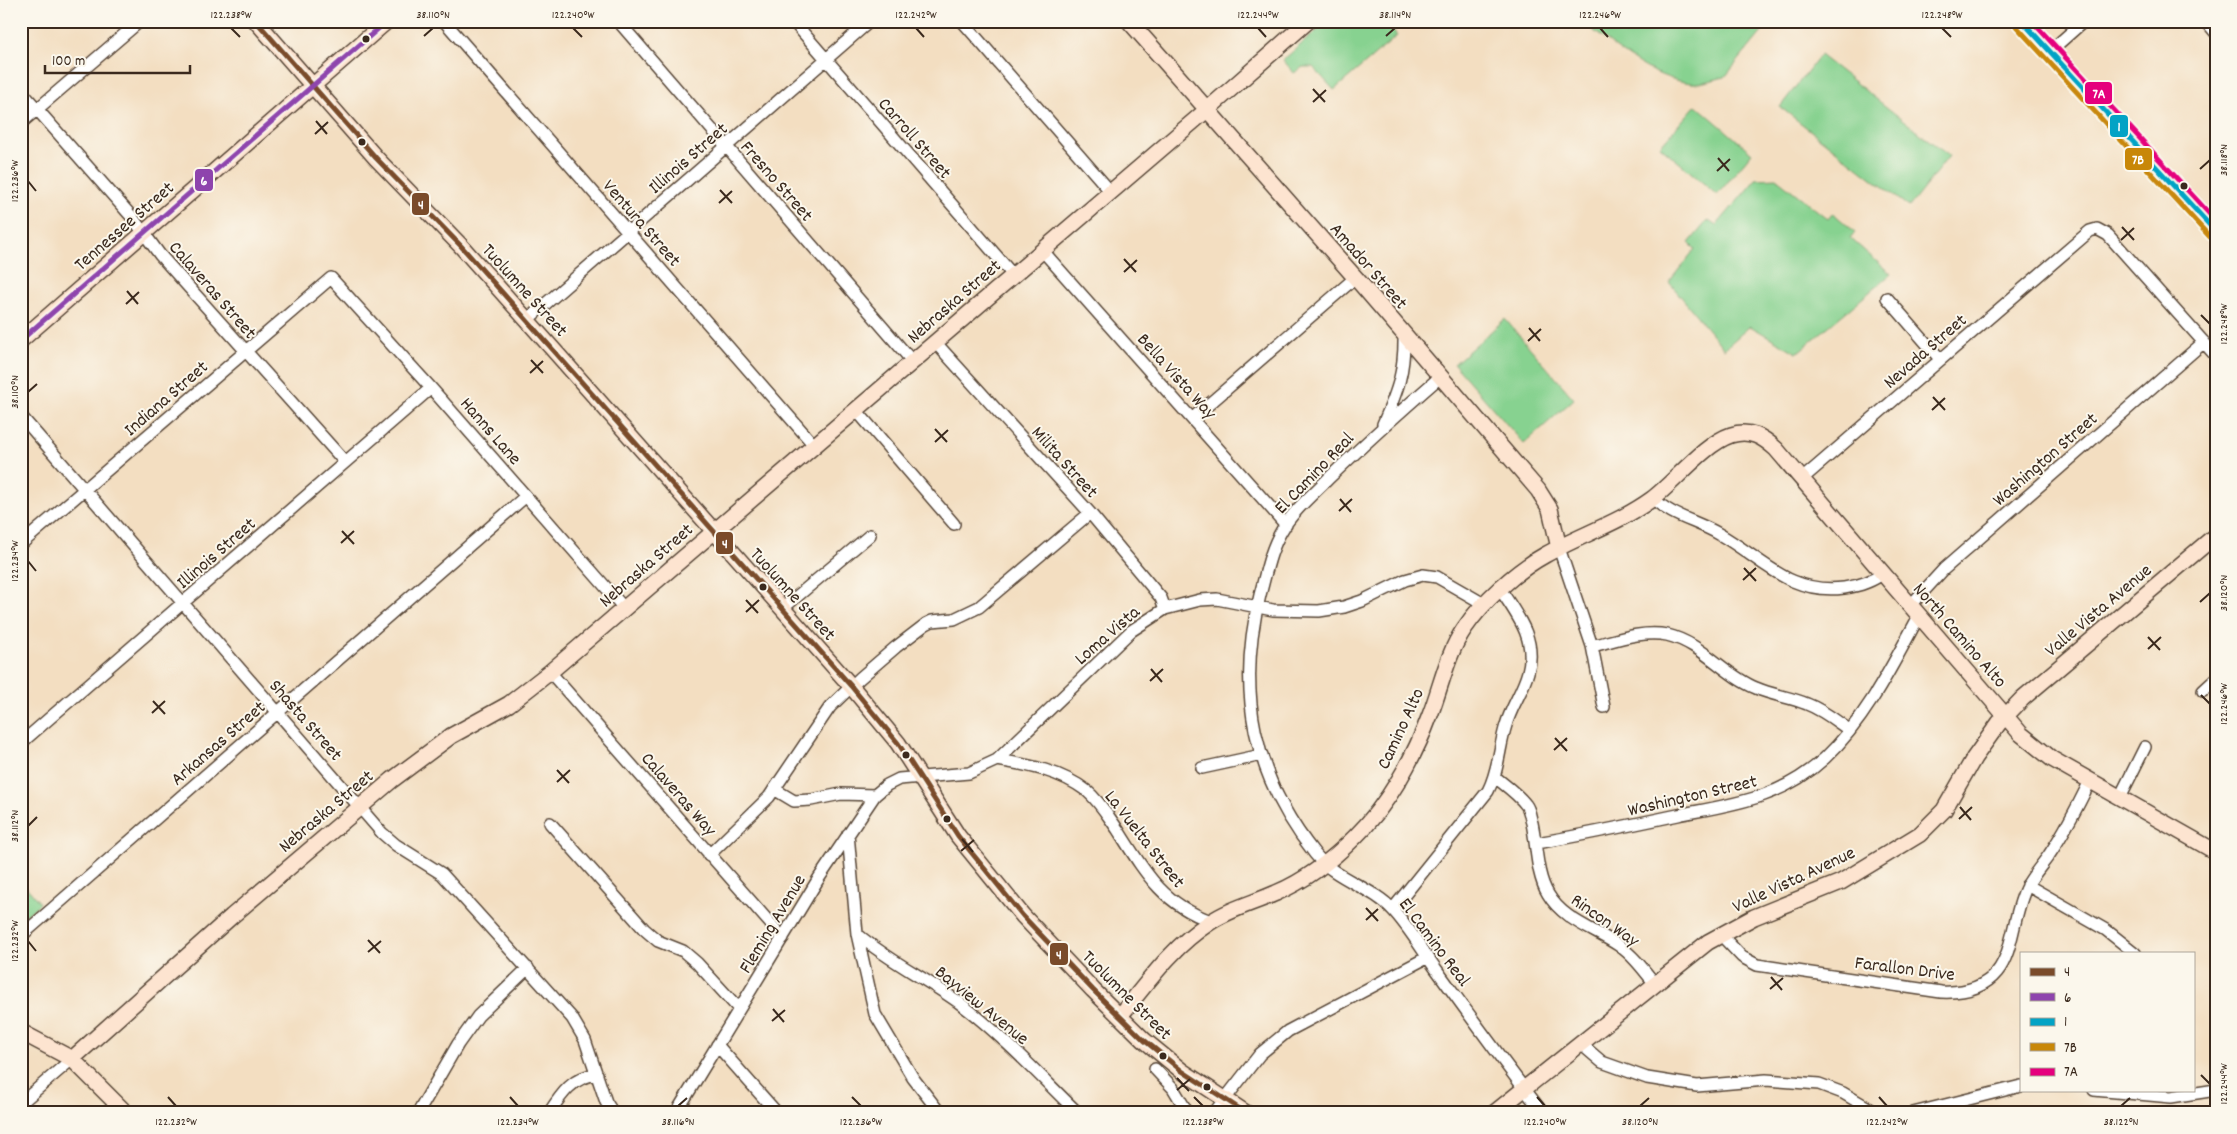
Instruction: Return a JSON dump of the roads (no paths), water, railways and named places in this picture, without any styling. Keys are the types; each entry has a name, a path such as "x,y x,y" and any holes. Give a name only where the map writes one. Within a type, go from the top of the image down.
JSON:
{"street":[{"path":"21,123 140,21"},
{"name":"Tuolumne Street","path":"256,21 376,158 461,246 851,686 898,743 945,820 993,881 1120,1016 1168,1061 1246,1113"},
{"name":"Tennessee Street","path":"21,340 387,21"},
{"name":"Ventura Street","path":"444,21 814,445"},
{"name":"Fresno Street","path":"618,21 912,361"},
{"name":"Carroll Street","path":"793,21 1013,275"},
{"name":"Illinois Street","path":"527,320 870,21"},
{"path":"962,21 1111,192"},
{"name":"Amador Street","path":"1129,21 1356,278 1545,500 1550,509 1559,548"},
{"name":"Nebraska Street","path":"21,1103 232,916 360,807 451,736 509,704 550,672 1207,110 1308,21"},
{"path":"2022,21 2214,228"},
{"path":"2049,52 2084,21"},
{"path":"2206,21 2216,33"},
{"name":"Calaveras Street","path":"21,91 144,233 160,255 345,462"},
{"name":"Nevada Street","path":"1802,479 2090,231 2097,229 2104,232 2216,356"},
{"name":"Bella Vista Way","path":"1042,250 1286,525"},
{"name":"Indiana Street","path":"21,544 331,278"},
{"name":"Hanns Lane","path":"331,278 431,388 624,608"},
{"path":"1193,418 1356,278"},
{"path":"1887,298 1940,359"},
{"path":"1382,428 1397,392 1401,375 1404,360 1404,334"},
{"name":"Milita Street","path":"935,342 1090,513 1161,598 1165,609"},
{"name":"Washington Street","path":"1537,843 1741,804 1786,787 1804,775 1825,758 1849,730 1874,695 1915,611 1944,569 2204,342"},
{"name":"El Camino Real","path":"1440,378 1382,428 1304,503 1286,525 1269,561 1257,607 1250,659 1249,699 1262,755 1285,810 1315,854 1326,865 1392,909 1543,1113"},
{"name":"Illinois Street","path":"22,741 431,388"},
{"path":"856,410 954,524"},
{"name":"Shasta Street","path":"21,416 382,833 396,845 442,874 572,1018 585,1040 606,1102 613,1113"},
{"name":"North Camino Alto","path":"1704,452 1729,436 1747,433 1756,434 1776,449 2021,734 2052,759 2216,852"},
{"name":"Camino Alto","path":"1120,1016 1166,960 1192,935 1211,921 1278,892 1326,865 1357,836 1394,786 1429,717 1457,642 1463,630 1484,604 1544,555 1608,525 1653,498 1704,452"},
{"name":"Arkansas Street","path":"21,936 526,496"},
{"path":"1653,498 1663,508 1712,530 1781,576 1808,588 1823,590 1848,587 1868,582 1883,573"},
{"path":"710,855 769,797 830,707 851,686 926,624 932,621 959,618 979,607 1090,513"},
{"path":"782,609 870,535"},
{"name":"Valle Vista Avenue","path":"1494,1113 1720,934 1754,917 1841,882 1920,834 1944,810 1974,758 2005,716 2076,652 2216,535"},
{"path":"1559,548 1592,646 1604,708"},
{"name":"Loma Vista","path":"919,778 969,773 997,760 1131,631 1165,609 1200,600 1217,599 1296,612 1319,612 1344,607 1371,598 1405,580 1423,575 1437,576 1484,604"},
{"path":"1392,909 1488,790 1495,777 1505,728 1528,672 1531,652 1522,622 1500,589"},
{"path":"1592,646 1638,635 1655,633 1669,636 1697,649 1750,685 1827,712 1849,730"},
{"name":"Calaveras Way","path":"550,672 783,938"},
{"path":"2202,691 2216,679"},
{"path":"2120,797 2146,747"},
{"path":"1202,768 1262,755"},
{"name":"La Vuelta Street","path":"997,760 1056,773 1086,791 1105,811 1154,884 1180,908 1211,921"},
{"name":"Rincon Way","path":"1495,777 1516,793 1528,807 1537,843 1540,873 1547,892 1555,905 1571,918 1620,946 1637,962 1655,984"},
{"name":"Fleming Avenue","path":"676,1113 848,834 875,796 887,785 899,779 919,778"},
{"name":"Farallon Drive","path":"1720,934 1742,957 1757,965 1942,992 1965,991 1989,980 2004,961 2018,907 2027,885 2069,823 2090,781"},
{"path":"774,789 794,801 811,800 841,794 875,796"},
{"path":"550,823 644,929 658,941 683,951 697,962 739,1009"},
{"path":"848,834 857,934 875,1014 913,1078 940,1113"},
{"path":"2027,885 2106,930 2133,952"},
{"name":"Bayview Avenue","path":"857,934 877,952 938,988 969,1010 1013,1049 1078,1113"},
{"path":"1214,1113 1260,1054 1288,1031 1428,957"},
{"path":"418,1113 458,1044 478,1016 528,968"},
{"path":"21,1032 72,1059 126,1113"},
{"path":"1581,1044 1602,1062 1648,1078 1697,1086 1766,1080 1819,1084 1842,1093 1878,1113"},
{"path":"718,1045 778,1113"},
{"path":"1155,1069 1173,1088 1188,1113"},
{"path":"549,1113 568,1088 583,1076 597,1074"},
{"path":"1913,1113 2020,1086"},
{"path":"2116,1092 2171,1097 2216,1090"}]}
